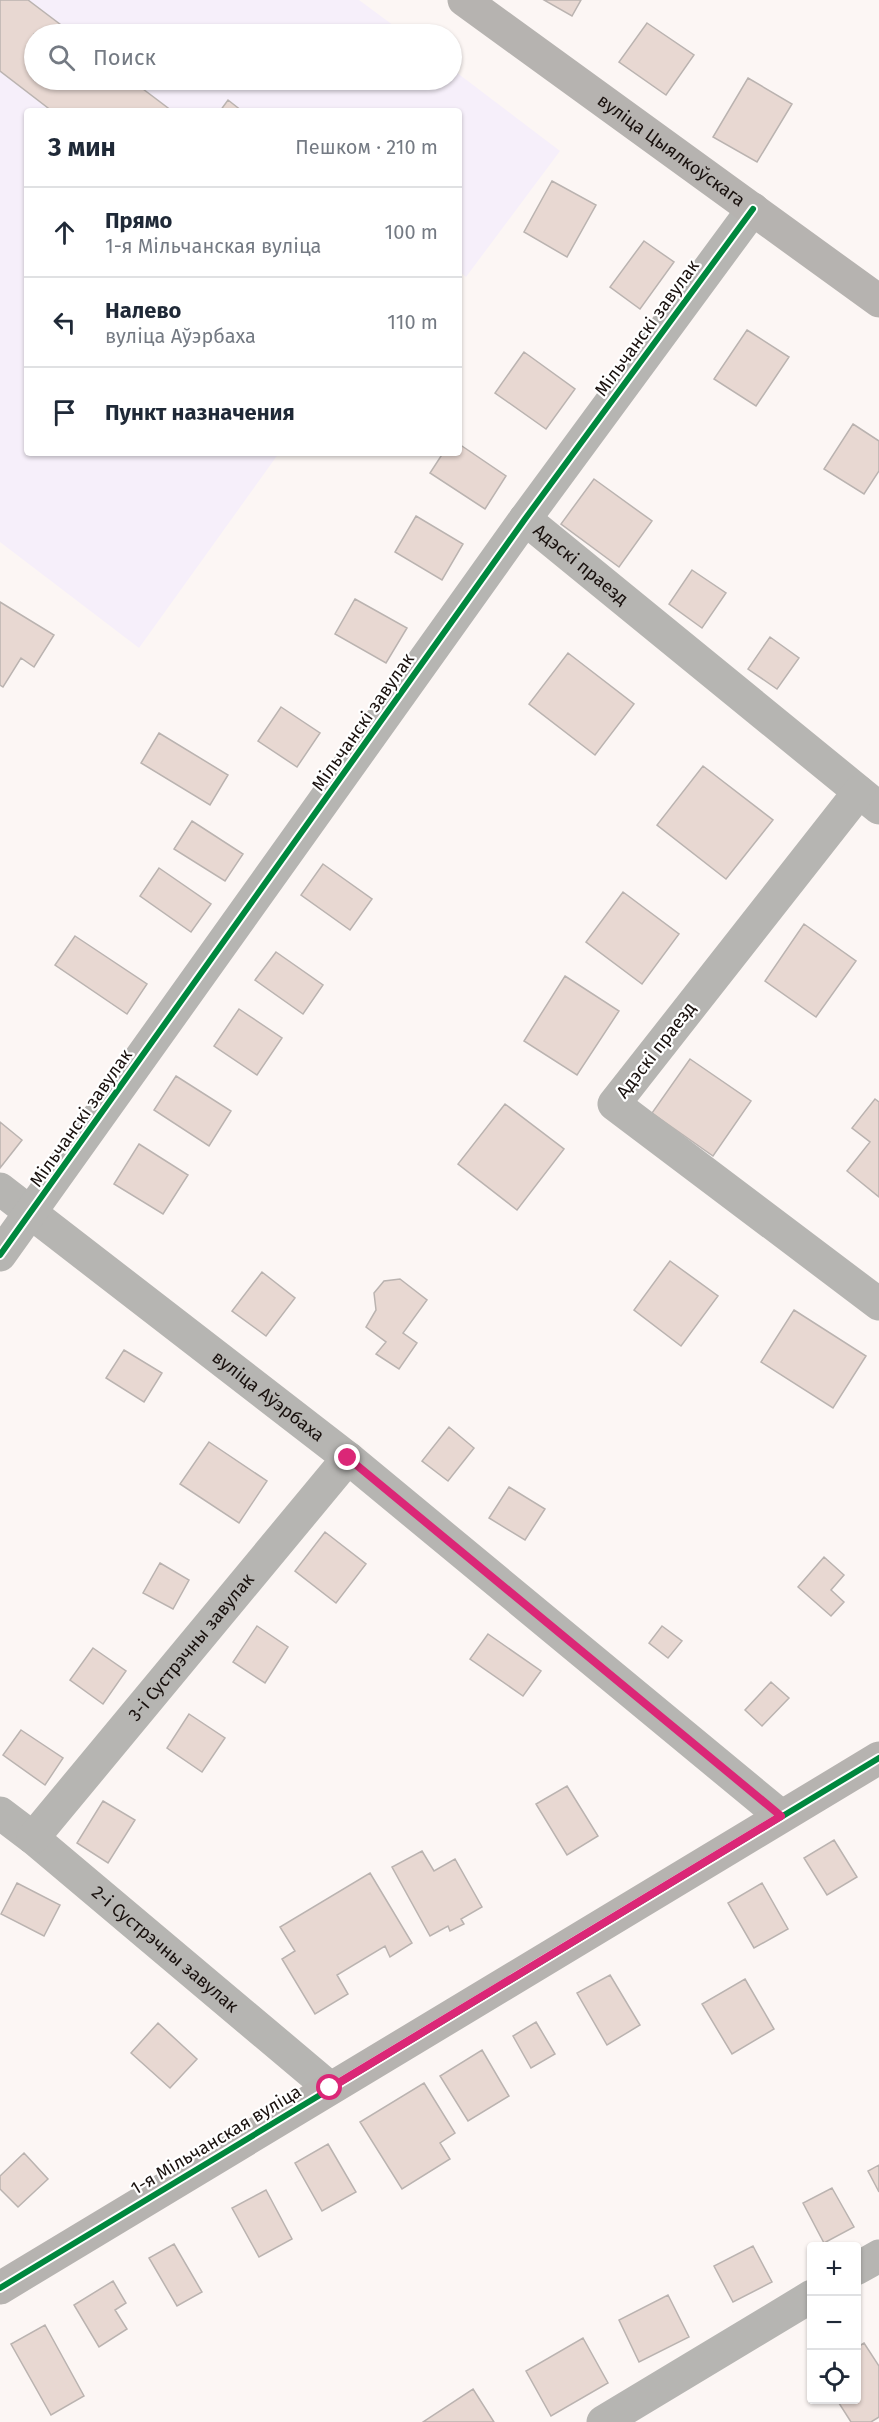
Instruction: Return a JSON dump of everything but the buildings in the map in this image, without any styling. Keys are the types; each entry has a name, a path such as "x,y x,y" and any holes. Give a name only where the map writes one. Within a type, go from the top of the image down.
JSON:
{"street":[{"name":"вуліца Цыялкоўскага","path":"464,0 879,301"},
{"name":"Мільчанскі завулак","path":"0,1255 525,519 753,209"},
{"name":"Адэскі праезд","path":"525,519 869,800 614,1104 879,1304"},
{"name":"вуліца Аўэрбаха","path":"0,1189 348,1458 781,1816"},
{"name":"3-і Сустрэчны завулак","path":"33,1838 348,1458"},
{"name":"1-я Мільчанская вуліца","path":"0,2288 879,1758"},
{"name":"2-і Сустрэчны завулак","path":"0,1813 33,1838 330,2088"},
{"path":"861,2266 879,2256"},
{"path":"603,2422 807,2299"}],"shaded area":[{"path":"0,0 359,0 391,24 24,24 24,90 462,90 462,77 560,151 466,277 462,274 462,108 24,108 24,456 277,456 139,648 0,542"}],"cycle path":[{"path":"0,1255 525,519 753,209"},
{"path":"0,2288 879,1758"}],"route":[{"path":"330,2088 781,1816 348,1458"}]}
